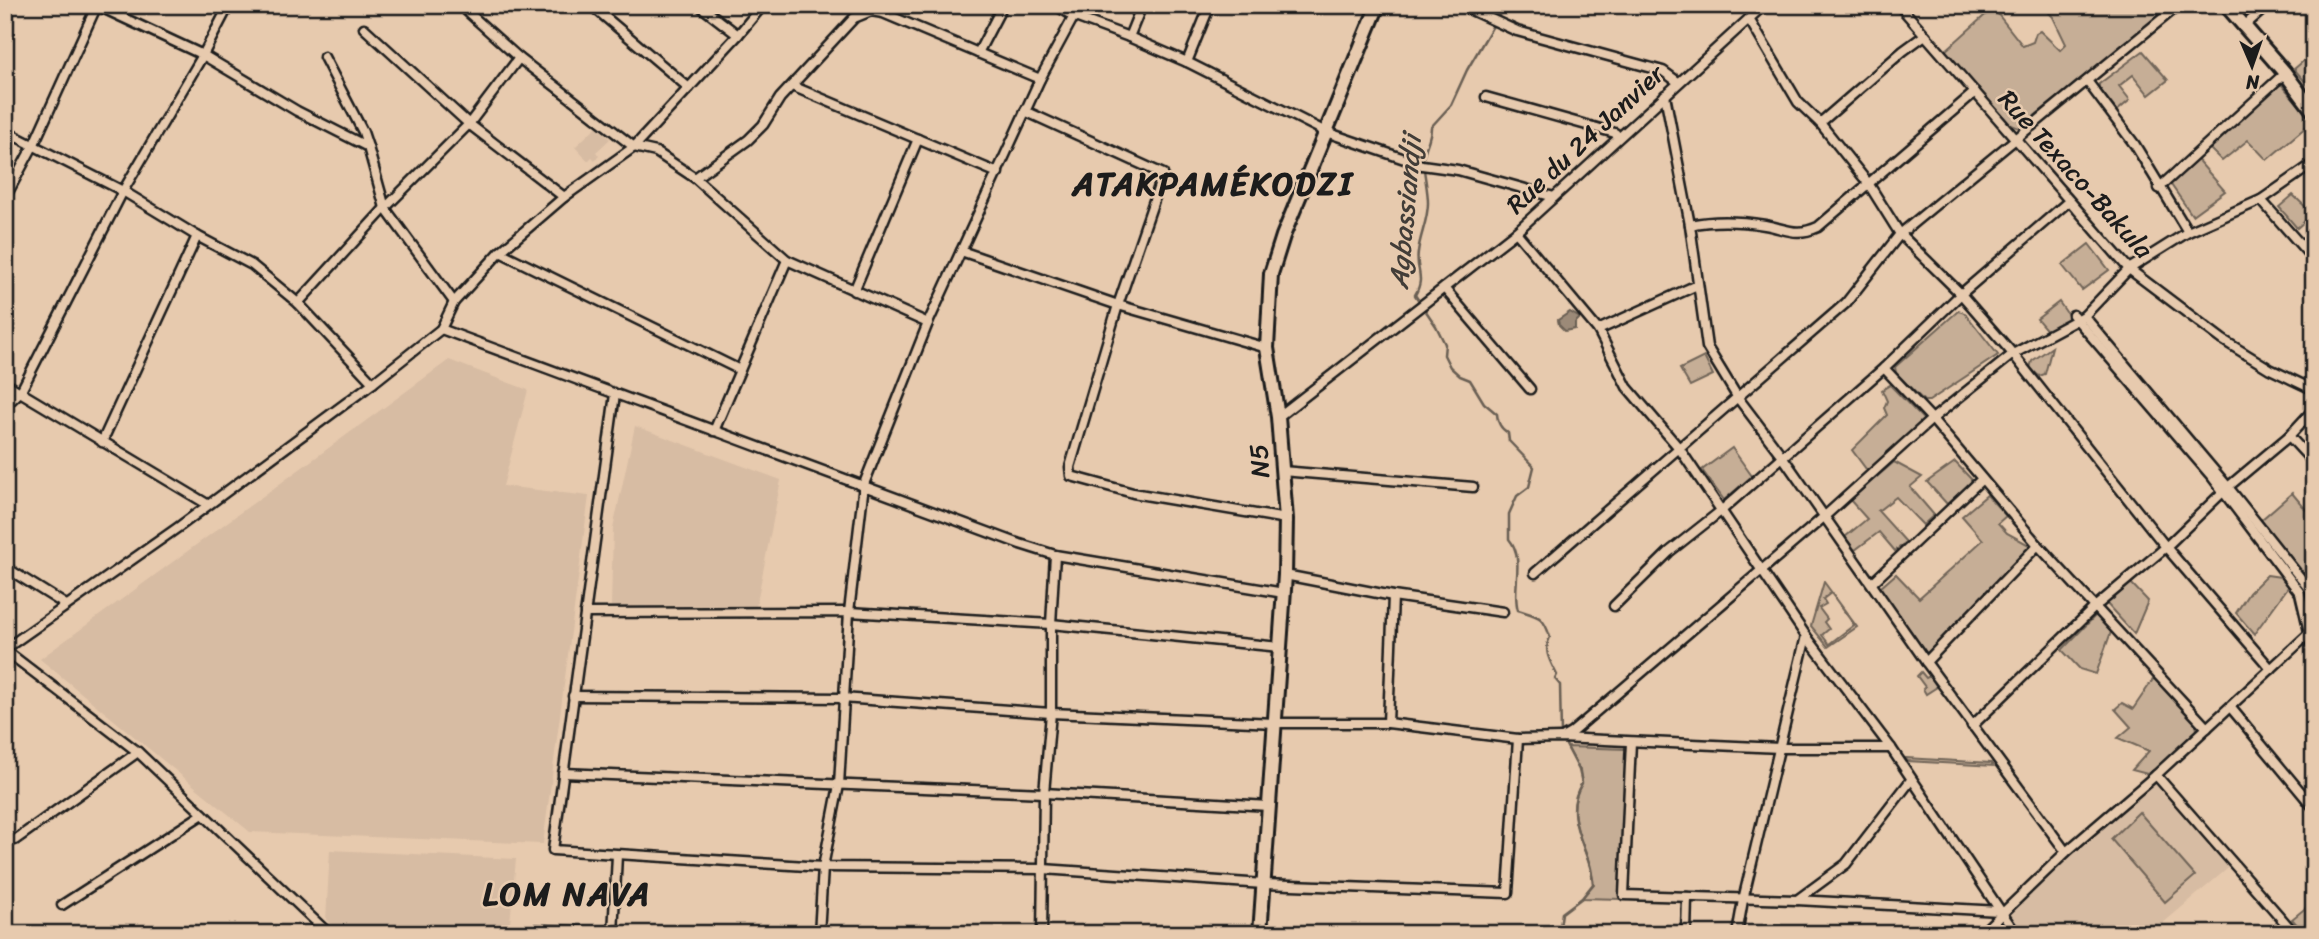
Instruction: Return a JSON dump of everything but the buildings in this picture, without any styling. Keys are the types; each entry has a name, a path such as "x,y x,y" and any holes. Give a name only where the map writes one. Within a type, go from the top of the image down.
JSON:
{"main road":[{"name":"N5","path":"1260,934 1284,593 1286,519 1278,417 1266,348 1271,274 1283,236 1378,5"},
{"path":"2226,5 2285,73 2314,112"}],"street":[{"path":"5,198 34,144 97,5 203,55 297,111 368,147"},
{"path":"5,406 21,391 123,191 203,55 229,5"},
{"path":"460,5 519,58 634,147 656,152 695,178 787,260 928,323"},
{"path":"591,5 689,88"},
{"path":"699,5 738,35"},
{"path":"329,934 138,752 5,649 373,383 441,329 454,302 500,252 564,197 634,147 763,5"},
{"path":"978,53 1003,5"},
{"path":"1055,5 1075,17 1187,62 1326,132 1422,165 1458,170 1554,197"},
{"path":"819,934 822,867 839,785 849,612 864,484 928,323 1040,79 1080,5"},
{"path":"1129,37 1142,5"},
{"path":"1187,62 1210,5"},
{"path":"1460,5 1517,31 1663,71 1678,82"},
{"name":"Rue du 24 Janvier","path":"1278,417 1516,232 1764,5"},
{"name":"Rue Texaco-Bakula","path":"1899,5 2129,269 2223,340 2270,369 2314,390"},
{"path":"1535,573 1846,303 1900,234 2179,5"},
{"path":"2244,27 2268,5"},
{"path":"695,178 748,140 763,125 780,98 854,18 871,11 883,13 1040,79"},
{"path":"1749,19 1798,102 1820,123 1868,183 1900,234 1961,294 2013,354 2166,547 2270,669"},
{"path":"364,28 469,124 564,197"},
{"path":"1820,123 1925,35"},
{"path":"324,57 363,132 385,208 454,302"},
{"path":"298,303 385,208 469,124 519,58"},
{"path":"2159,188 2285,73"},
{"path":"2087,81 2135,145 2188,232"},
{"path":"792,86 998,173"},
{"path":"1689,225 1710,221 1732,222 1765,225 1800,234 1818,227 1975,92"},
{"path":"1664,95 1689,225 1707,347 1738,398 1825,516 1972,726 2066,852"},
{"path":"1486,97 1615,133 1618,137"},
{"path":"1026,111 1163,174 1118,305 1070,467 1071,476 1133,493 1286,519"},
{"path":"5,131 123,191 197,236 252,265 298,303 373,383"},
{"path":"854,291 918,139"},
{"path":"1562,738 1825,516 1932,419 2013,354 2084,316 2129,269 2188,232 2262,200 2314,163"},
{"path":"2262,200 2314,260"},
{"path":"1614,606 1669,552 1722,510 1884,368 1961,294 2069,201"},
{"path":"1516,232 1598,330 1627,387 1679,448 1805,636 1891,748 2016,934"},
{"path":"102,442 197,236"},
{"path":"961,251 1118,305 1266,348"},
{"path":"500,252 740,370"},
{"path":"714,431 787,260"},
{"path":"1598,330 1697,285"},
{"path":"1444,288 1530,389"},
{"path":"2073,315 2213,478 2300,593 2314,653"},
{"path":"2084,316 2228,487 2314,595"},
{"path":"441,329 1055,555 1284,593"},
{"path":"1884,368 1932,419 2038,545 2207,728"},
{"path":"5,383 207,504"},
{"path":"615,394 554,849 822,867 1043,869 1264,884 1508,893 1518,739"},
{"path":"1972,726 2096,606 2289,436 2314,409"},
{"path":"2289,436 2314,463"},
{"path":"1282,471 1473,488"},
{"path":"1872,583 1982,479"},
{"path":"1926,662 2038,545"},
{"path":"1042,934 1044,793 1051,713 1051,624 1055,555"},
{"path":"5,567 66,605"},
{"path":"1285,575 1393,596 1503,612"},
{"path":"1388,723 1393,596"},
{"path":"585,613 849,612 1051,624 1280,647"},
{"path":"1981,934 2066,852 2231,708 2314,629"},
{"path":"1737,934 1805,636"},
{"path":"2302,641 2314,653"},
{"path":"573,696 842,698 1051,713 1275,723 1388,723 1518,739 1562,738 1780,748 1891,748"},
{"path":"2231,708 2314,808"},
{"path":"1631,742 1624,895 1797,900 2001,912"},
{"path":"5,841 15,840 138,752"},
{"path":"564,773 1044,793 1269,806"},
{"path":"2156,775 2295,934"},
{"path":"1797,900 1846,864 1911,780"},
{"path":"62,905 203,814"},
{"path":"613,933 617,855"},
{"path":"1686,934 1687,897"},
{"path":"514,934 514,929 630,934"}],"shaded area":[{"path":"2042,5 2176,5 2019,128 2009,124 1945,51 1993,8 2023,46 2033,42 2036,33 2040,31 2060,50 2066,44 2053,17"},
{"path":"2143,51 2168,80 2149,95 2133,75 2119,86 2130,100 2117,111 2099,88 2099,84"},
{"path":"2314,52 2314,82 2309,86 2294,69"},
{"path":"2277,85 2282,85 2313,121 2267,160 2248,140 2222,161 2210,149"},
{"path":"597,126 610,139 596,152 599,156 595,160 592,157 588,161 575,147"},
{"path":"2194,156 2225,191 2192,215 2167,179"},
{"path":"2293,195 2313,214 2297,228 2279,207"},
{"path":"2089,244 2109,270 2082,290 2062,265"},
{"path":"2059,302 2071,319 2049,333 2037,319"},
{"path":"1958,311 1965,313 1998,355 1929,401 1924,401 1896,373 1895,367"},
{"path":"1570,312 1580,318 1575,323 1575,329 1565,331 1558,320"},
{"path":"2052,347 2045,374 2039,376 2030,368 2032,361"},
{"path":"1704,357 1713,375 1690,386 1680,369"},
{"path":"449,360 528,390 503,486 589,496 543,844 250,832 40,659"},
{"path":"1890,385 1924,420 1925,427 1869,473 1852,450 1887,415 1884,408 1887,401 1882,390"},
{"path":"635,426 781,480 756,607 611,606 613,529"},
{"path":"1732,448 1752,476 1724,500 1702,470"},
{"path":"1894,462 1922,477 1910,487 1934,515 1923,525 1896,497 1878,511 1906,542 1895,551 1879,532 1855,550 1845,537 1867,519 1850,500"},
{"path":"1955,462 1971,479 1971,483 1947,504 1927,482"},
{"path":"2292,493 2307,511 2314,504 2314,588 2261,520"},
{"path":"1987,495 2006,516 1998,523 2007,533 2031,546 1927,654 1880,588 1896,574 1919,598 1983,540 1962,516"},
{"path":"2267,575 2294,579 2254,634 2236,613 2249,593"},
{"path":"1824,582 1857,627 1828,647 1811,626","holes":["1831,593 1854,625 1829,644 1822,635 1829,629 1824,622 1827,619 1819,608 1826,604 1823,599"]},
{"path":"2130,582 2148,601 2134,634 2106,603"},
{"path":"2097,614 2111,632 2096,674 2080,669 2062,650"},
{"path":"1921,672 1926,678 1930,676 1937,687 1926,694 1923,689 1925,687 1917,676"},
{"path":"2154,678 2196,723 2197,730 2151,775 2132,770 2149,751 2118,738 2131,727 2115,709 2122,703 2133,709"},
{"path":"1567,747 1628,749 1622,899 1582,898 1594,884 1575,820 1576,795 1582,783 1580,770"},
{"path":"1906,758 1991,763 1993,766 1907,761"},
{"path":"2156,777 2233,864 2150,934 2017,934 2003,915"},
{"path":"2139,812 2195,876 2165,902 2111,839"},
{"path":"330,850 516,859 509,934 341,934 326,920"},
{"path":"2314,901 2314,934 2305,934 2292,919"}],"waterway":[{"name":"Agbassiandji","path":"1422,162 1431,127 1451,105 1467,70 1505,5"},
{"name":"Agbassiandji","path":"1424,169 1428,209 1418,252 1420,283 1415,295 1445,344 1444,355 1450,367 1470,380 1484,403 1497,414 1500,425 1508,433 1509,441 1534,467 1529,487 1517,496 1509,514 1509,539 1517,556 1518,610 1539,618 1545,624 1550,637 1547,651 1557,675 1555,679 1560,685 1561,735"},
{"name":"Agbassiandji","path":"1559,934 1562,913 1582,898 1593,884 1591,867 1575,822 1575,803 1582,783 1579,770 1564,741"}],"district":[{"name":"ATAKPAMÉKODZI","path":"1213,184"},
{"name":"LOM NAVA","path":"567,894"}]}
